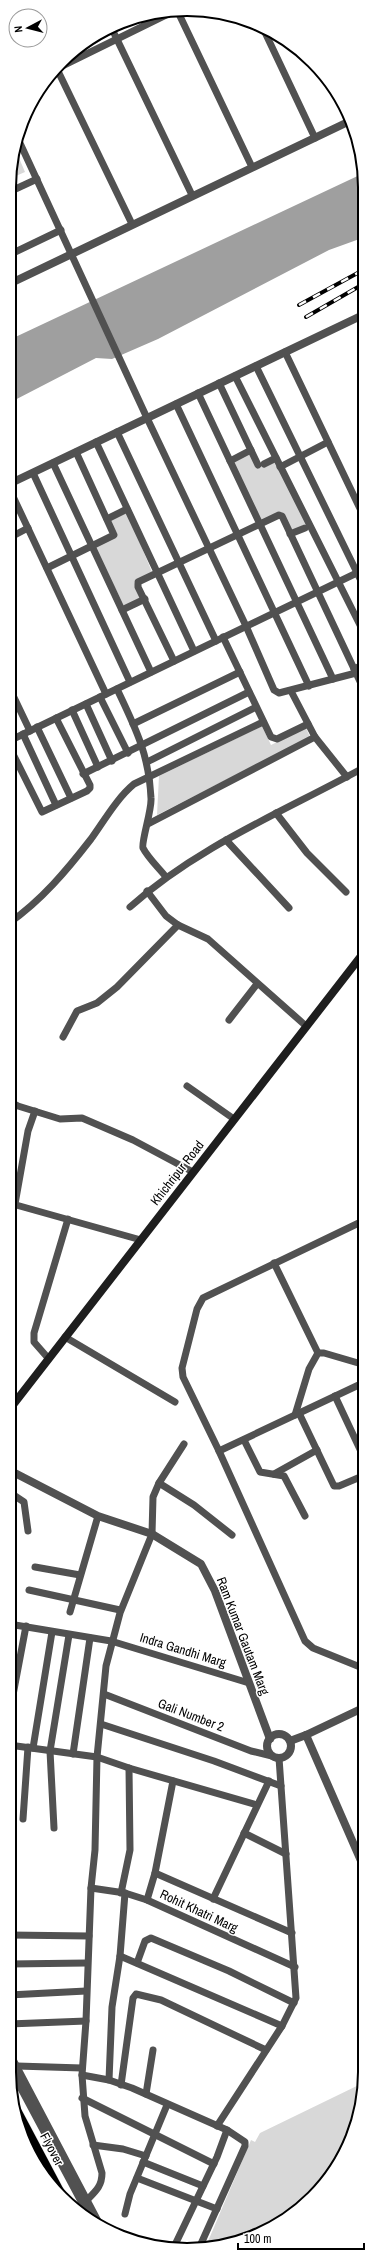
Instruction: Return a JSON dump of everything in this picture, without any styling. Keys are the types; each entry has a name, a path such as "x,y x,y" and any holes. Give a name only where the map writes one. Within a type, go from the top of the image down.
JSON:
{"highway":[{"name":"Flyover","path":"27,2132 48,2171"}],"main road":[{"name":"Khichripur Road","path":"16,1401 358,961"}],"street":[{"path":"180,16 252,168"},
{"path":"68,64 160,18"},
{"path":"114,33 192,195"},
{"path":"267,36 315,138"},
{"path":"60,72 132,224"},
{"path":"16,279 345,123"},
{"path":"21,146 147,418 246,626 274,690 279,693 309,686 333,679 358,669"},
{"path":"16,189 37,179"},
{"path":"16,252 61,230"},
{"path":"16,481 358,319"},
{"path":"285,352 358,504"},
{"path":"16,738 357,573 256,366"},
{"path":"235,376 358,622"},
{"path":"219,384 251,450 261,464 276,458"},
{"path":"198,394 333,679"},
{"path":"176,404 309,686"},
{"path":"117,432 216,641"},
{"path":"96,442 194,651"},
{"path":"280,467 328,442"},
{"path":"230,460 251,450"},
{"path":"47,568 114,535 76,452"},
{"path":"53,463 151,672"},
{"path":"33,473 130,682"},
{"path":"16,503 47,568 128,753"},
{"path":"107,519 127,509"},
{"path":"174,661 138,583 238,534 281,515 358,677"},
{"path":"16,534 28,528"},
{"path":"290,534 305,528"},
{"path":"122,610 145,599"},
{"path":"223,637 271,737 277,739 308,724"},
{"path":"133,724 240,672"},
{"path":"117,689 143,745 147,762 151,800 148,824 142,840 143,848 166,877"},
{"path":"291,690 315,737 348,777"},
{"path":"83,774 249,692"},
{"path":"16,704 56,805"},
{"path":"86,704 112,761"},
{"path":"147,762 256,707"},
{"path":"72,710 98,767"},
{"path":"16,761 39,810 45,811 90,788 56,718"},
{"path":"16,917 34,903 58,878 89,841 125,791 134,784 263,722"},
{"path":"37,727 71,798"},
{"path":"148,824 315,737"},
{"path":"130,907 147,891 166,877 226,840 358,772"},
{"path":"276,813 306,853 346,892"},
{"path":"226,840 289,908"},
{"path":"147,891 166,916 178,926 208,939 306,1026"},
{"path":"63,1037 77,1011 97,1003 117,987 178,926"},
{"path":"229,1020 257,984"},
{"path":"187,1086 234,1119"},
{"path":"16,1104 60,1119 82,1118 133,1140 193,1172"},
{"path":"16,1186 28,1131 35,1111"},
{"path":"16,1205 141,1240"},
{"path":"48,1358 34,1342 34,1333 68,1219"},
{"path":"358,1223 203,1298 197,1309 182,1368 183,1377 219,1452 305,1641 313,1648 358,1666"},
{"path":"274,1263 318,1353"},
{"path":"65,1337 175,1402"},
{"path":"318,1353 324,1353 358,1363"},
{"path":"318,1353 309,1369 297,1414 317,1450 334,1486 339,1486 358,1478"},
{"path":"219,1452 358,1385"},
{"path":"336,1396 358,1445"},
{"path":"244,1440 260,1472 284,1476 305,1516"},
{"path":"87,2200 100,2187 102,2181 102,2173 93,2145 82,2098 82,2072 86,2021 87,1963 90,1936 90,1888 95,1850 97,1757 104,1694 111,1641 120,1610 152,1534 154,1497 159,1483 184,1444"},
{"path":"274,1474 317,1450"},
{"name":"Ram Kumar Gautam Marg","path":"16,1474 98,1516 152,1534 201,1564 215,1591 270,1739"},
{"path":"159,1483 194,1505 232,1536"},
{"path":"16,1497 24,1502 28,1530"},
{"path":"70,1612 98,1516"},
{"path":"35,1567 80,1575"},
{"path":"29,1590 120,1610"},
{"name":"Indra Gandhi Marg","path":"16,1625 111,1641 249,1683"},
{"path":"16,1679 26,1626"},
{"path":"23,1819 30,1748 52,1632"},
{"path":"54,1828 50,1751 69,1635"},
{"path":"72,1754 90,1638"},
{"name":"Gali Number 2","path":"104,1694 223,1740 275,1757"},
{"path":"290,1741 306,1736 358,1710"},
{"path":"101,1724 269,1780 281,1786"},
{"path":"217,2126 282,2026 294,2003 297,1992 281,1786 275,1757 268,1748 270,1739 273,1736 282,1735 290,1741 291,1745 288,1754 275,1757"},
{"path":"306,1736 358,1854"},
{"path":"16,1746 97,1757 128,1768 257,1805"},
{"path":"109,2080 112,2006 120,1956 123,1893 130,1850 128,1768"},
{"path":"213,1899 269,1780"},
{"path":"147,1900 155,1873 173,1781"},
{"path":"244,1833 286,1854"},
{"path":"155,1873 292,1933"},
{"name":"Rohit Khatri Marg","path":"90,1888 123,1893 147,1900 295,1967"},
{"path":"16,1935 90,1936"},
{"path":"137,1963 145,1941 150,1938 229,1971 294,2003"},
{"path":"120,1956 282,2026"},
{"path":"16,1964 87,1963"},
{"path":"16,1994 86,1991"},
{"path":"121,2085 133,1998 136,1994 161,2000 266,2050"},
{"path":"16,2024 86,2021"},
{"path":"146,2094 153,2050"},
{"path":"16,2065 82,2072 109,2080 146,2094 167,2105 227,2130 242,2140 245,2146 202,2243"},
{"path":"16,2070 96,2216"},
{"path":"16,2071 87,2210"},
{"path":"82,2098 214,2164"},
{"path":"125,2214 130,2194 167,2105"},
{"path":"176,2243 214,2164 227,2130"},
{"path":"93,2145 123,2149 203,2186"},
{"path":"137,2178 217,2209"}],"shaded area":[{"path":"18,157 25,172 16,176"},
{"path":"358,176 358,240 329,250 158,339 112,359 96,358 16,399 16,337"},
{"path":"250,453 257,467 279,457 310,522 291,531 282,512 261,522 232,461"},
{"path":"127,512 152,572 134,582 141,598 124,606 95,547 118,536 110,520"},
{"path":"262,726 271,745 306,728 310,737 157,815 159,776"},
{"path":"358,2086 355,2105 345,2137 335,2158 316,2185 291,2208 263,2225 242,2234 208,2242 251,2140 255,2142 260,2133"}],"railway":[{"path":"299,305 358,273"},
{"path":"306,317 358,287"}]}
